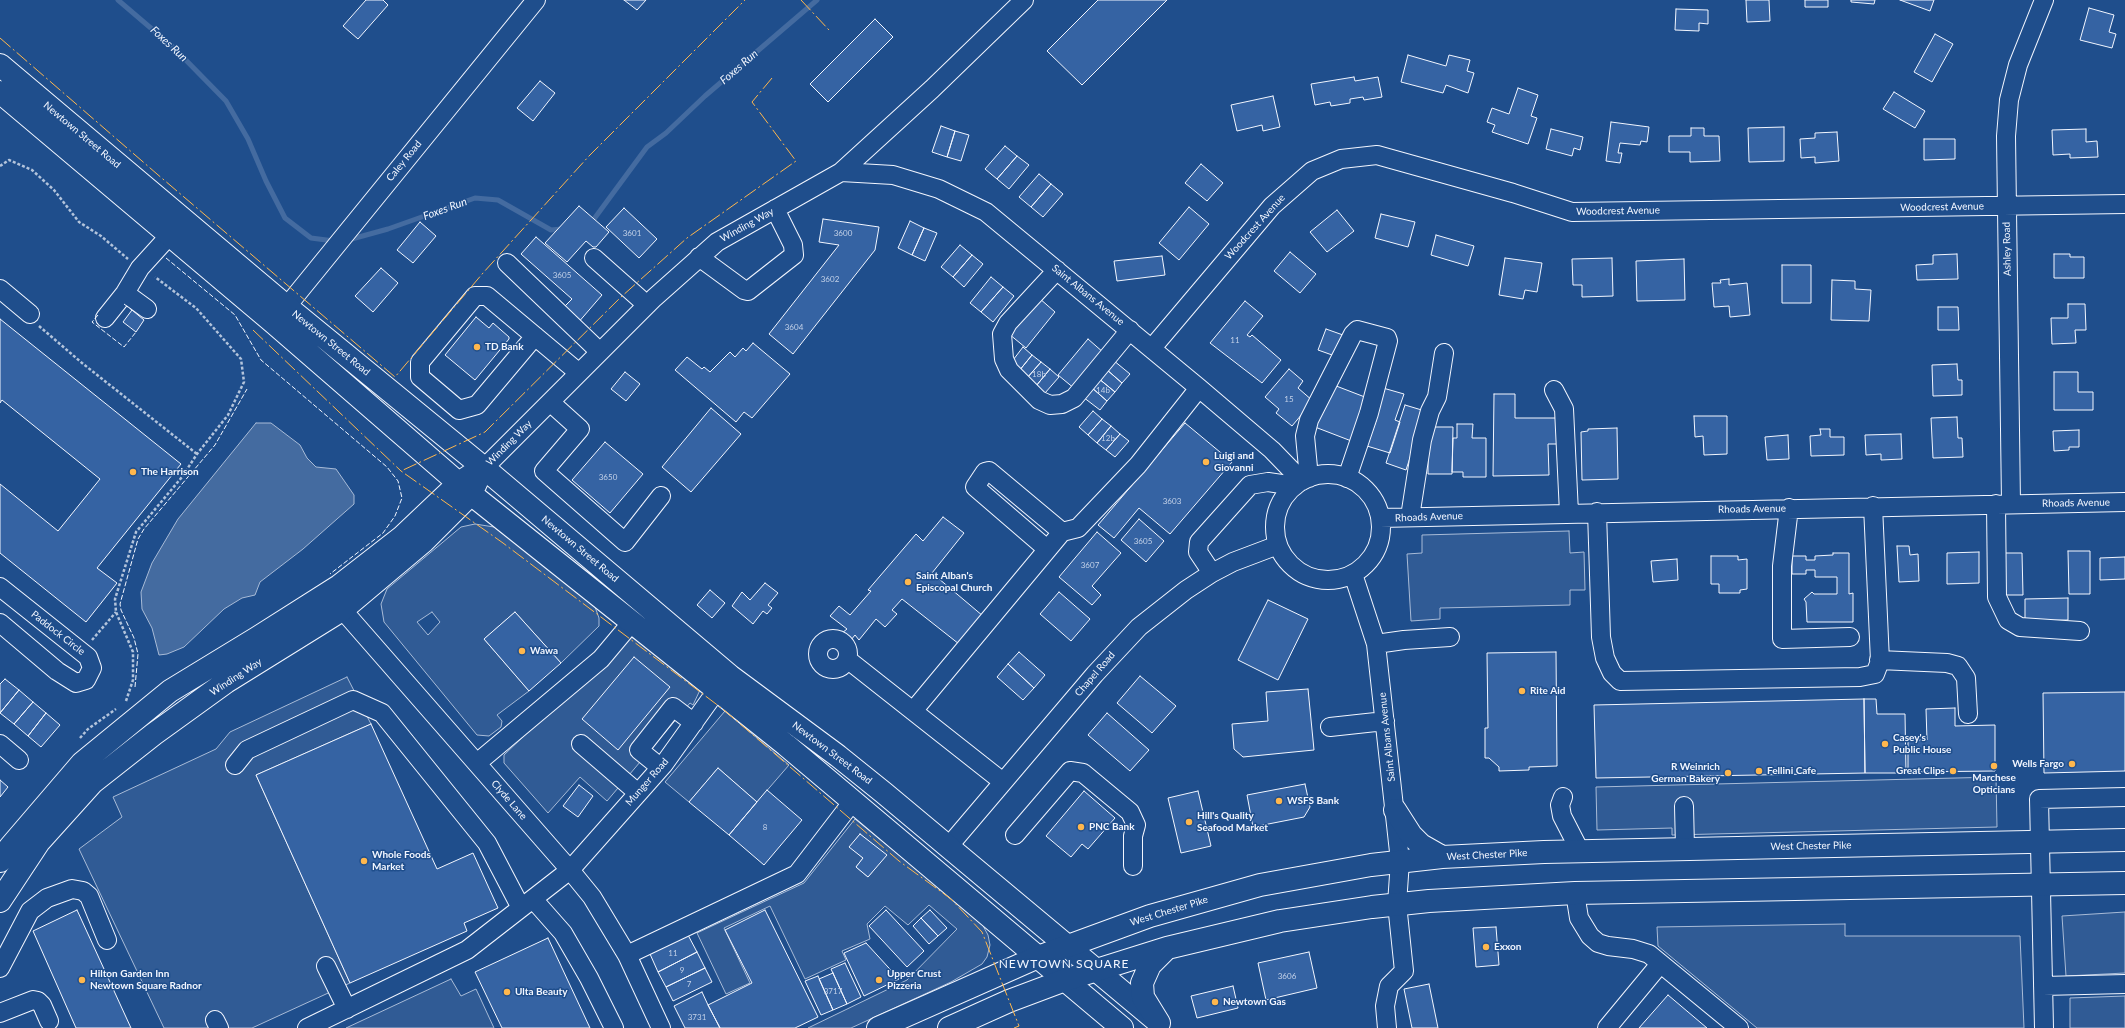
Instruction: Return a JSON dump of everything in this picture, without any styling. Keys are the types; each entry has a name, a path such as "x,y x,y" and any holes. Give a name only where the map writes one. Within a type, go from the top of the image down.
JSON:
{"main road":[{"name":"Newtown Street Road","path":"0,65 280,314 465,489 717,690 782,750 853,801 914,859 1038,957 1122,1028"},
{"name":"Newtown Street Road","path":"0,92 170,235 280,314 484,468 730,676 838,756 1162,1026"},
{"name":"Winding Way","path":"0,901 39,842 93,782 154,734 226,682 342,610 424,541 465,489 484,468"},
{"name":"Winding Way","path":"2,855 82,763 170,691 328,593 465,489"},
{"path":"1395,810 1411,835 1421,845 1442,857"},
{"name":"West Chester Pike","path":"878,1028 1066,945 1150,916 1230,892 1319,873 1400,861 1442,857 1580,851 2125,840"},
{"path":"949,1028 1065,980 1167,948 1280,921 1397,904 1477,897 1575,893 2125,883"},
{"path":"1162,1026 1143,998 1142,983 1150,965 1167,948"}],"street":[{"name":"Caley Road","path":"280,314 536,0"},
{"name":"Winding Way","path":"484,468 647,305 717,242 841,172 932,89 1024,0"},
{"name":"Ashley Road","path":"2044,0 2018,64 2009,100 2006,136 2007,206 2003,503 1996,597 2008,620 2020,627 2080,632"},
{"name":"Woodcrest Avenue","path":"1152,348 1272,206 1312,171 1341,159 1377,155 1513,193 1572,212 2125,204"},
{"name":"Saint Albans Avenue","path":"841,172 893,175 938,189 986,212 1152,348 1272,450 1302,482"},
{"path":"700,257 744,290 748,291 794,255 793,245 775,209"},
{"path":"105,318 125,292 140,268 170,235"},
{"path":"594,258 647,305"},
{"path":"507,264 600,352"},
{"path":"1056,270 1008,323 1002,334 1004,359 1009,370 1038,400 1050,405 1062,404 1074,398 1130,330"},
{"path":"0,289 30,314"},
{"path":"125,292 147,309"},
{"path":"534,336 477,405 459,410 420,377 420,362 475,296 487,296 579,373"},
{"path":"1212,573 1198,552 1199,542 1250,485 1268,482 1302,482 1332,474 1347,478 1360,485 1370,495 1376,504 1380,518 1380,536 1374,553 1360,570 1340,579 1326,580 1307,576 1292,566 1278,545 1275,531 1276,511 1285,497 1302,482 1305,436 1309,420 1353,334 1357,330 1387,338 1388,341 1369,413 1347,478"},
{"path":"1410,517 1422,440 1430,411 1437,397 1444,353"},
{"path":"913,711 1062,532 1078,528 1138,465 1199,388"},
{"path":"1554,390 1564,409 1569,513"},
{"path":"550,402 580,429 544,470 625,542 661,496"},
{"path":"1047,549 975,487 985,472 989,471 1062,532"},
{"name":"Rhoads Avenue","path":"1380,518 2003,503 2125,502"},
{"path":"1597,512 1601,637 1606,658 1612,673 1620,681 1860,677 1874,674 1879,660 1873,506"},
{"path":"1789,508 1782,566 1782,639 1850,637"},
{"name":"Chapel Road","path":"948,847 1095,674 1139,627 1186,590 1212,573 1233,562 1278,545"},
{"name":"Saint Albans Avenue","path":"1353,574 1376,644 1400,861 1397,904 1404,971 1389,986 1385,1006 1387,1028"},
{"name":"Paddock Circle","path":"0,587 81,653 88,657 92,668 86,680 76,683 57,671 1,627"},
{"name":"Clyde Lane","path":"328,593 592,897 627,955 661,1028"},
{"path":"477,763 601,659 632,622"},
{"path":"1376,644 1404,640 1450,637"},
{"path":"848,659 1003,782"},
{"path":"1879,660 1947,663 1958,666 1966,678 1968,714"},
{"name":"Munger Road","path":"307,1028 467,950 570,870 638,793 666,768 717,690"},
{"path":"235,765 247,750 353,700 382,713 487,843 527,904 563,933 589,978 614,1028"},
{"path":"666,768 639,750 673,707 694,723"},
{"path":"1330,727 1385,721"},
{"path":"0,744 19,760"},
{"path":"581,744 638,793"},
{"path":"1015,835 1070,771 1083,773 1130,812 1136,825 1133,836 1133,866"},
{"path":"1563,797 1560,805 1562,816 1580,851"},
{"path":"2044,1028 2038,799 2125,797"},
{"path":"627,955 704,924 782,887 797,874 810,866 853,801"},
{"path":"1684,806 1685,848"},
{"path":"0,968 30,911 47,898 72,889 83,891 89,896 107,940"},
{"path":"1575,893 1579,918 1590,936 1598,943 1642,951 1650,954 1660,964 1739,1028"},
{"path":"1607,1028 1660,964"},
{"path":"326,966 346,1009"},
{"path":"2043,986 2125,984"},
{"path":"0,1013 32,1000 38,1001 42,1005 49,1021"}],"path":[{"path":"0,166 9,160 32,170 54,190 79,222 101,236 140,268 159,279 196,308 241,359 244,382 228,415 197,454 182,478 136,532 115,599 116,612 133,652 133,680 127,700 122,704"},
{"path":"30,314 43,331 197,454"},
{"path":"81,653 116,612"},
{"path":"78,740 88,729 118,707"}],"shaded area":[{"path":"256,423 271,423 300,445 307,458 316,467 336,469 354,495 354,504 303,549 260,582 255,595 242,598 224,609 184,647 167,654 159,655 152,628 142,609 141,592 152,563 178,519"},
{"path":"475,524 494,527 594,604 599,618 599,626 561,663 515,612 484,639 529,691 497,715 502,721 501,727 489,736 477,735 384,622 381,604 387,589 461,527","holes":["432,612 440,622 428,635 417,622"]},
{"path":"1569,531 1570,553 1584,552 1585,590 1570,590 1570,605 1440,608 1440,619 1411,621 1407,554 1422,553 1422,535"},
{"path":"628,636 638,640 700,690 693,705 690,703 607,801 580,777 548,813 504,763 504,755"},
{"path":"347,677 371,724 256,775 350,983 252,1028 164,1028 79,849 122,817 113,797 216,749 230,732"},
{"path":"725,711 789,765 757,802 718,768 689,802 665,782"},
{"path":"1996,777 1997,827 1672,835 1672,828 1597,830 1596,787"},
{"path":"855,819 981,922 988,935 990,945 987,957 982,964 951,982 851,1028 808,1028 907,980 957,929 929,905 908,925 885,906 867,924 870,939 842,951 846,960 805,979 770,906 724,928 750,983 726,994 697,933 804,883","holes":["860,834 886,855 868,877 856,867 863,858 850,847"]},
{"path":"2125,912 2125,973 2066,976 2062,916"},
{"path":"1845,924 1845,936 2020,936 2024,1028 1757,1028 1658,946 1657,927"},
{"path":"451,979 461,996 476,989 494,1028 346,1028"},
{"path":"2125,996 2125,1028 2070,1028 2070,998"}],"building":[{"path":"366,0 383,0 388,5 358,39 343,26"},
{"path":"624,0 646,0 637,10"},
{"path":"1098,0 1167,0 1082,85 1047,51"},
{"path":"1746,0 1769,0 1770,21 1747,22"},
{"path":"1805,0 1828,0 1828,7 1805,7"},
{"path":"1851,0 1875,0 1874,4 1851,2"},
{"path":"1900,0 1934,0 1930,11"},
{"path":"2089,8 2114,15 2109,32 2116,34 2112,48 2080,40"},
{"path":"1676,9 1708,10 1708,24 1699,23 1699,31 1675,30"},
{"path":"875,19 893,37 828,102 810,84"},
{"path":"1935,34 1953,44 1932,82 1914,72"},
{"path":"1408,55 1446,66 1449,55 1470,60 1467,71 1474,73 1468,93 1446,85 1443,93 1401,82"},
{"path":"1354,77 1355,81 1378,77 1382,97 1364,100 1363,97 1350,99 1350,103 1331,106 1330,102 1315,105 1311,84"},
{"path":"540,81 555,93 533,121 517,108"},
{"path":"1518,88 1538,95 1531,116 1537,118 1528,144 1492,132 1495,125 1487,122 1492,108 1509,114"},
{"path":"1894,92 1925,111 1915,128 1883,109"},
{"path":"1273,96 1280,127 1263,131 1262,125 1237,131 1231,105"},
{"path":"1611,122 1649,127 1647,142 1641,141 1640,145 1620,143 1618,153 1622,153 1620,163 1606,161"},
{"path":"941,126 955,131 947,157 932,152"},
{"path":"1784,127 1784,161 1749,162 1748,128"},
{"path":"1691,128 1704,128 1704,136 1719,136 1720,161 1690,162 1690,152 1669,152 1669,136 1691,136"},
{"path":"1551,129 1583,137 1580,150 1574,148 1572,156 1546,149"},
{"path":"2086,129 2086,142 2097,141 2098,157 2070,158 2070,154 2053,155 2052,130"},
{"path":"955,131 969,135 961,161 947,157"},
{"path":"1837,132 1839,161 1815,163 1815,157 1801,158 1800,139 1815,138 1815,133"},
{"path":"1924,139 1955,139 1955,159 1924,160"},
{"path":"1005,146 1017,156 997,179 985,169"},
{"path":"1017,156 1029,165 1009,189 997,179"},
{"path":"1201,164 1223,183 1207,201 1185,183"},
{"path":"1039,174 1051,184 1031,207 1019,197"},
{"path":"1051,184 1063,194 1043,217 1031,207"},
{"path":"579,206 609,232 596,247 593,247 586,241 567,262 545,243"},
{"path":"1189,207 1209,224 1179,260 1159,243"},
{"path":"624,208 657,239 639,258 606,227"},
{"path":"1337,210 1354,231 1327,252 1310,232"},
{"path":"1381,214 1415,222 1408,247 1375,238"},
{"path":"823,219 879,227 875,250 793,354 769,334 839,245 819,242"},
{"path":"910,221 924,228 912,255 898,248"},
{"path":"420,222 436,236 413,263 397,250"},
{"path":"924,228 937,233 925,261 912,255"},
{"path":"1436,235 1474,246 1468,266 1431,255"},
{"path":"536,237 602,295 577,324 561,310 572,299 521,254"},
{"path":"960,245 972,255 953,277 941,267"},
{"path":"1290,252 1316,274 1300,293 1274,271"},
{"path":"1957,254 1958,279 1917,280 1916,265 1933,264 1933,255"},
{"path":"2054,254 2070,254 2070,257 2084,257 2084,278 2054,278"},
{"path":"972,255 983,264 964,287 953,277"},
{"path":"1162,256 1165,275 1117,281 1114,261"},
{"path":"1505,258 1542,263 1537,292 1525,290 1523,299 1499,295"},
{"path":"1612,258 1613,296 1582,297 1582,285 1573,285 1572,259"},
{"path":"1684,259 1685,300 1637,301 1636,261"},
{"path":"1782,265 1811,265 1811,303 1782,303"},
{"path":"381,268 398,283 373,312 355,296"},
{"path":"991,277 1003,287 981,312 970,303"},
{"path":"1729,279 1729,285 1747,283 1750,315 1730,317 1729,306 1714,307 1712,283 1721,283 1720,280"},
{"path":"1832,280 1855,281 1855,289 1871,290 1869,321 1831,320"},
{"path":"1003,287 1014,296 993,322 981,312"},
{"path":"1039,298 1055,312 1026,348 1009,334"},
{"path":"1245,301 1263,316 1247,335 1250,337 1252,335 1281,360 1262,383 1210,343"},
{"path":"2068,304 2085,304 2086,330 2075,330 2076,343 2052,344 2051,318 2068,318"},
{"path":"1938,307 1958,307 1959,330 1938,330"},
{"path":"132,310 144,320 136,332 123,322"},
{"name":"TD Bank","path":"476,317 489,328 493,323 509,337 509,339 475,380 445,355"},
{"name":"The Harrison","path":"0,319 181,464 97,568 117,583 86,622 0,553 0,484 58,531 100,479 2,400 0,403"},
{"path":"1326,329 1343,335 1335,356 1318,350"},
{"path":"1088,339 1104,353 1075,389 1058,375"},
{"path":"753,343 790,374 752,418 744,412 736,422 675,370 687,357 702,369 704,367 710,372 730,352 735,357 743,348 746,351"},
{"path":"1023,347 1032,355 1019,371 1010,364"},
{"path":"1032,355 1041,362 1027,378 1019,371"},
{"path":"1113,360 1130,374 1122,383 1106,369"},
{"path":"1041,362 1050,369 1036,386 1027,378"},
{"path":"1957,364 1958,380 1962,380 1962,395 1933,396 1932,365"},
{"path":"1050,369 1059,377 1045,393 1036,386"},
{"path":"1106,369 1122,383 1115,392 1098,378"},
{"path":"1289,369 1303,381 1298,388 1313,401 1292,426 1276,413 1279,409 1265,397"},
{"path":"625,372 640,384 626,401 611,389"},
{"path":"2054,372 2078,372 2078,392 2093,392 2093,410 2054,410"},
{"path":"1098,378 1115,392 1107,401 1091,387"},
{"path":"1331,384 1370,399 1354,442 1315,427"},
{"path":"1091,387 1107,401 1100,410 1083,397"},
{"path":"1383,388 1404,394 1395,420 1400,422 1390,453 1367,446 1376,421"},
{"path":"1494,394 1515,394 1515,418 1560,418 1560,444 1548,444 1549,475 1493,476"},
{"path":"1405,405 1425,411 1406,470 1386,463"},
{"path":"711,408 741,434 691,492 662,467"},
{"path":"1093,411 1102,419 1088,435 1079,427"},
{"path":"1694,416 1727,416 1727,454 1704,455 1703,436 1695,437"},
{"path":"1957,417 1958,438 1962,438 1963,457 1933,458 1931,418"},
{"path":"1102,419 1111,426 1097,443 1088,435"},
{"path":"1185,423 1232,462 1170,534 1139,508 1114,538 1098,525"},
{"path":"1457,424 1473,424 1472,438 1486,438 1486,477 1463,477 1463,472 1452,472 1453,438 1457,438"},
{"path":"1111,426 1120,434 1106,450 1097,443"},
{"path":"1434,427 1453,427 1452,474 1428,474 1428,430"},
{"path":"1617,428 1618,479 1582,480 1581,432 1588,431 1588,429"},
{"path":"1820,429 1830,429 1830,437 1844,437 1844,455 1811,456 1810,436 1821,435"},
{"path":"2079,430 2079,447 2069,447 2069,450 2054,451 2053,431"},
{"path":"1120,434 1129,441 1115,457 1106,450"},
{"path":"1901,434 1902,459 1881,460 1881,454 1866,455 1865,435"},
{"path":"1788,435 1789,459 1767,460 1765,437"},
{"path":"605,442 643,474 610,513 572,480"},
{"name":"Saint Alban's Episcopal Church","path":"943,517 964,533 932,573 983,616 959,644 902,599 892,610 897,614 885,627 876,619 859,640 855,635 851,640 842,633 847,629 830,616 839,606 850,615 871,591 868,590 916,534 923,541"},
{"path":"1139,519 1164,541 1146,562 1121,540"},
{"path":"1097,532 1121,553 1092,586 1101,595 1092,605 1059,577"},
{"path":"1897,546 1909,546 1910,555 1918,554 1919,581 1899,582"},
{"path":"2068,551 2090,551 2090,594 2069,594"},
{"path":"1979,552 1979,583 1947,584 1947,553"},
{"path":"1833,553 1849,553 1849,594 1853,593 1853,622 1807,622 1806,602 1804,599 1812,592 1814,594 1837,594 1837,577 1815,577 1815,570 1806,570 1806,574 1792,574 1792,556 1806,556 1806,560 1815,560 1815,556 1833,555"},
{"path":"2001,553 2022,553 2023,595 2001,595"},
{"path":"1711,556 1738,556 1738,560 1747,559 1747,589 1740,590 1740,593 1719,593 1719,584 1711,584"},
{"path":"2125,557 2125,579 2100,580 2100,558"},
{"path":"1677,559 1678,580 1653,582 1651,561"},
{"path":"765,583 778,593 768,605 772,608 767,614 763,611 753,624 732,606 742,592 750,600"},
{"path":"710,590 725,603 712,618 697,605"},
{"path":"1059,592 1090,619 1071,641 1040,614"},
{"path":"2068,598 2068,620 2025,621 2025,599"},
{"path":"1268,600 1308,619 1278,680 1238,660"},
{"name":"Wawa","path":"515,612 561,663 529,691 484,639"},
{"path":"1019,652 1045,675 1034,688 1008,664"},
{"name":"Rite Aid","path":"1556,652 1557,766 1529,767 1529,770 1499,771 1499,767 1489,758 1485,758 1485,728 1488,728 1487,653"},
{"path":"634,657 670,687 618,750 582,719"},
{"path":"1008,664 1034,688 1023,700 997,677"},
{"path":"1140,676 1176,706 1152,733 1117,703"},
{"path":"5,679 19,690 0,713 0,684"},
{"path":"1308,689 1314,750 1243,757 1234,749 1232,724 1268,721 1266,692"},
{"path":"19,690 33,702 14,724 0,713"},
{"path":"2125,692 2125,771 2044,773 2043,693"},
{"name":"Casey's Public House","path":"1864,699 1876,699 1877,714 1905,714 1906,773 1865,773"},
{"path":"1864,699 1865,773 1596,778 1594,705"},
{"path":"33,702 46,713 28,736 14,724"},
{"path":"1955,708 1955,726 1995,725 1995,771 1908,772 1908,740 1927,740 1926,709"},
{"path":"46,713 60,725 41,747 28,736"},
{"path":"1107,713 1149,750 1130,771 1088,735"},
{"name":"Whole Foods Market","path":"371,724 437,869 473,853 498,908 464,923 467,931 350,983 256,775"},
{"path":"718,768 757,802 729,835 689,802"},
{"path":"0,780 8,787 0,797"},
{"name":"WSFS Bank","path":"1305,784 1310,807 1304,817 1253,827 1247,795"},
{"path":"579,785 593,796 578,817 563,806"},
{"path":"767,790 802,820 764,865 729,835"},
{"name":"PNC Bank","path":"1084,791 1115,818 1088,849 1082,844 1071,857 1046,836"},
{"name":"Hill's Quality Seafood Market","path":"1198,791 1211,846 1181,853 1168,798"},
{"path":"860,834 887,855 868,877 856,867 863,858 849,847"},
{"name":"Hilton Garden Inn Newtown Square Radnor","path":"77,910 131,1028 76,1028 33,931"},
{"path":"765,910 818,1017 795,1028 720,1028 708,1005 752,983 725,930"},
{"path":"886,910 924,951 907,967 869,926"},
{"path":"930,910 947,928 938,936 921,918"},
{"path":"921,918 938,936 929,944 913,926"},
{"name":"Exxon","path":"1496,927 1499,965 1476,967 1473,928"},
{"path":"688,935 697,952 658,972 650,954"},
{"path":"548,938 590,1028 502,1028 475,972"},
{"path":"866,943 899,979 864,996 844,953"},
{"path":"697,952 705,968 666,987 658,972"},
{"path":"1309,952 1317,988 1266,1000 1258,963"},
{"path":"845,963 861,997 847,1004 831,969"},
{"path":"705,968 712,982 673,1001 666,987"},
{"path":"833,973 847,1004 833,1010 819,979"},
{"path":"818,976 833,1010 821,1015 805,981"},
{"path":"1429,984 1438,1028 1412,1028 1404,989"},
{"name":"Newtown Gas","path":"1233,986 1238,1008 1197,1018 1191,996"},
{"path":"702,992 720,1028 685,1028 674,1006"},
{"path":"1668,995 1707,1028 1639,1028"}],"waterway":[{"name":"Foxes Run","path":"118,0 173,47 226,101 248,139 266,181 285,218 311,238 334,241"},
{"name":"Foxes Run","path":"589,221 594,219 647,147 666,133 705,96 817,0"},
{"name":"Foxes Run","path":"348,240 388,229 475,198 498,200 551,230 562,229"}],"fence":[{"path":"166,258 235,315 261,360 387,467 398,481 402,498 395,516 383,533 330,574"},
{"path":"124,304 132,310"},
{"path":"98,315 92,322 124,347 136,332"},
{"path":"135,687 138,654 134,638 121,610 120,604 138,539 144,529 215,445 247,389"}],"power":[{"path":"0,38 395,377 483,273 589,156 745,0"},
{"path":"801,0 829,30"},
{"path":"772,78 752,102 796,161 687,238 621,297 485,432 401,471 503,543 724,710 899,861 951,899 982,932 1019,1026 1014,1028"},
{"path":"253,330 401,471"}],"place":[{"name":"TD Bank","path":"477,347"},
{"name":"Luigi and Giovanni","path":"1206,462"},
{"name":"The Harrison","path":"133,472"},
{"name":"Saint Alban's Episcopal Church","path":"908,582"},
{"name":"Wawa","path":"522,651"},
{"name":"Rite Aid","path":"1522,691"},
{"name":"Casey's Public House","path":"1885,744"},
{"name":"Wells Fargo","path":"2072,764"},
{"name":"Marchese Opticians","path":"1994,766"},
{"name":"Fellini Cafe","path":"1759,771"},
{"name":"Great Clips","path":"1953,771"},
{"name":"R Weinrich German Bakery","path":"1728,773"},
{"name":"WSFS Bank","path":"1279,801"},
{"name":"Hill's Quality Seafood Market","path":"1189,822"},
{"name":"PNC Bank","path":"1081,827"},
{"name":"Whole Foods Market","path":"364,861"},
{"name":"Exxon","path":"1486,947"},
{"name":"Hilton Garden Inn Newtown Square Radnor","path":"82,980"},
{"name":"Upper Crust Pizzeria","path":"879,980"},
{"name":"Ulta Beauty","path":"507,992"},
{"name":"Newtown Gas","path":"1215,1002"}],"district":[{"name":"NEWTOWN SQUARE","path":"1064,964"}]}
